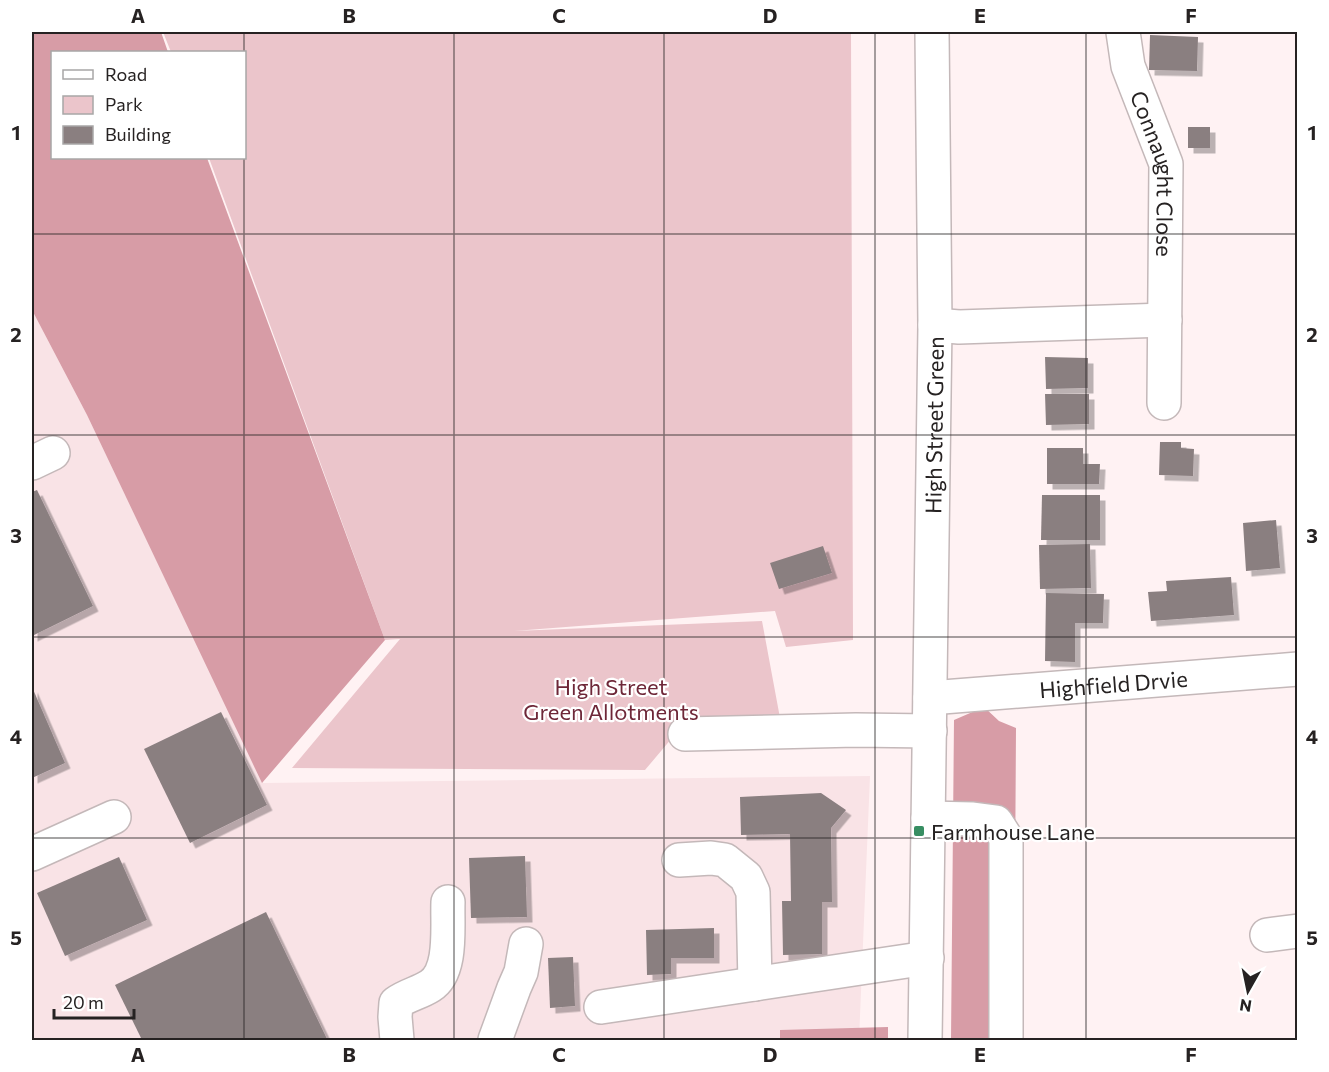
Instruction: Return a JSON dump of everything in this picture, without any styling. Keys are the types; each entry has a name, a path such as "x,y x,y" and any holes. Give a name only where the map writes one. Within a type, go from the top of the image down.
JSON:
{"street":[{"name":"High Street Green","path":"925,1041 935,325 932,32"},
{"name":"Connaught Close","path":"1123,32 1128,66 1166,164 1164,403"},
{"path":"935,325 959,327 1165,320"},
{"name":"Highfield Drvie","path":"930,698 1298,669"},
{"path":"685,734 930,730"},
{"path":"32,854 114,817"},
{"path":"928,818 996,822 1006,838 1006,1041"},
{"path":"679,860 711,858 725,860 746,877 753,892 755,984"},
{"path":"397,1041 394,1017 396,1003 407,995 431,986 446,965 448,902"},
{"path":"495,1041 521,972 526,944"},
{"path":"601,1007 927,958"}],"shaded area":[{"path":"32,32 161,32 168,51 51,51 51,159 207,159 385,640 262,783 87,415 32,310"},
{"path":"32,310 87,415 263,783 870,776 859,1040 32,1040"},
{"path":"984,707 999,721 1016,728 1014,1040 951,1040 954,720"},
{"path":"888,1027 888,1040 780,1040 780,1030"}],"green space":[{"name":"High Street Green Allotments","path":"163,32 851,32 853,640 786,647 775,611 514,631 762,621 780,718 683,725 645,770 292,768 400,639 385,640 209,159 246,159 246,51 171,51"}],"building":[{"path":"1150,35 1198,37 1197,71 1149,70"},
{"path":"1188,127 1210,127 1210,148 1188,148"},
{"path":"1045,357 1088,358 1088,388 1046,389"},
{"path":"1045,394 1089,394 1089,424 1046,425"},
{"path":"1160,442 1181,442 1181,448 1194,449 1193,476 1159,475"},
{"path":"1047,448 1083,448 1083,464 1100,464 1099,484 1047,484"},
{"path":"37,490 93,606 32,636 32,492"},
{"path":"1042,495 1100,495 1100,540 1041,540"},
{"path":"1276,520 1280,568 1246,571 1243,523"},
{"path":"1090,544 1091,588 1040,589 1039,545"},
{"path":"823,546 832,573 779,589 770,563"},
{"path":"1231,577 1234,615 1151,621 1148,592 1167,591 1166,581"},
{"path":"1046,593 1104,594 1103,623 1075,623 1075,662 1045,661"},
{"path":"32,687 65,763 32,778"},
{"path":"221,712 267,805 190,843 144,749"},
{"path":"821,793 846,810 831,828 832,902 822,902 822,954 783,955 782,901 791,901 790,834 741,835 740,797"},
{"path":"525,856 527,917 471,918 469,858"},
{"path":"119,857 147,920 65,956 37,893"},
{"path":"266,912 327,1039 142,1040 115,985"},
{"path":"714,928 714,958 671,958 671,974 647,975 646,930"},
{"path":"573,957 575,1006 550,1008 548,958"}],"place":[{"name":"Farmhouse Lane","path":"919,831"}]}
